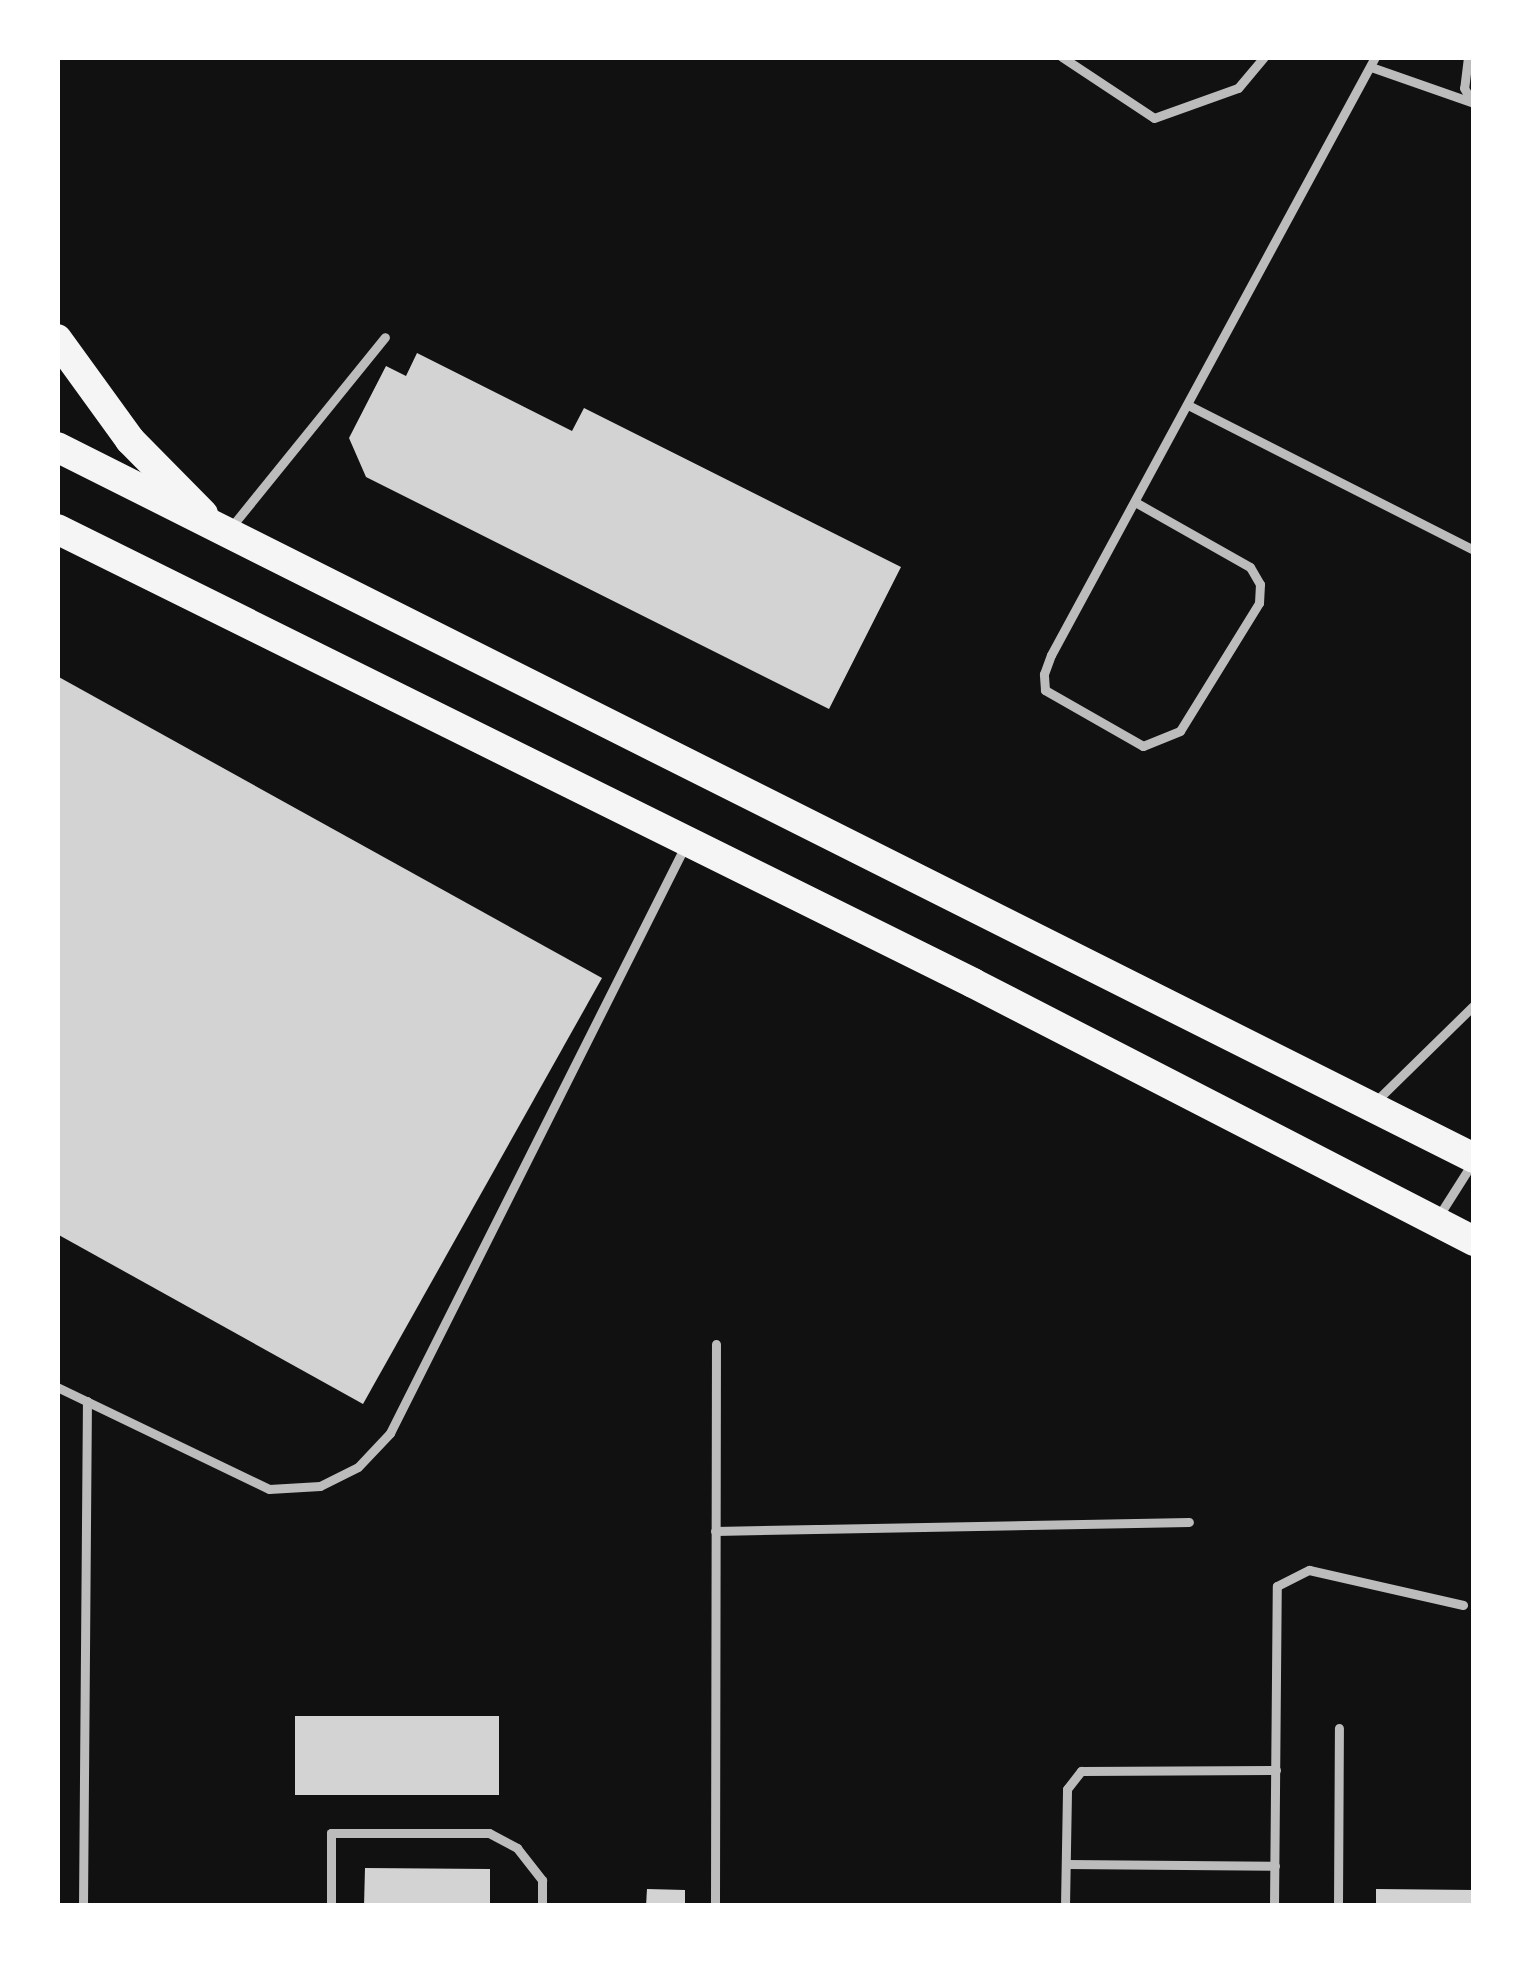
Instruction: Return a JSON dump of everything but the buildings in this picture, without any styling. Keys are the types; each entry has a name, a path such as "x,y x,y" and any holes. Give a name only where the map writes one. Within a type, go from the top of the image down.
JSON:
{"main road":[{"path":"57,339 130,440 218,524"},
{"path":"57,447 1373,1103 1474,1160"},
{"path":"57,529 1474,1241"}],"lane":[{"path":"1063,57 1154,118 1238,88 1264,57"},
{"path":"1468,57 1464,88 1473,103"},
{"path":"1135,502 1250,567 1260,584 1259,603 1180,731 1143,746 1045,690 1044,674 1135,502 1373,62 1473,103"},
{"path":"218,524 385,337"},
{"path":"1188,405 1474,550"},
{"path":"57,1387 269,1490 320,1486 358,1467 390,1433 686,843"},
{"path":"1373,1103 1474,1005"},
{"path":"1435,1221 1474,1160"},
{"path":"715,1906 716,1344"},
{"path":"83,1906 87,1401"},
{"path":"715,1531 1189,1522"},
{"path":"1274,1906 1272,1598 1291,1574 1309,1570 1463,1605"},
{"path":"1338,1906 1339,1727"},
{"path":"1065,1906 1067,1789 1081,1771 1276,1770"},
{"path":"331,1906 331,1833 489,1833 517,1848 542,1880 542,1906"},
{"path":"1066,1864 1274,1866"}]}
